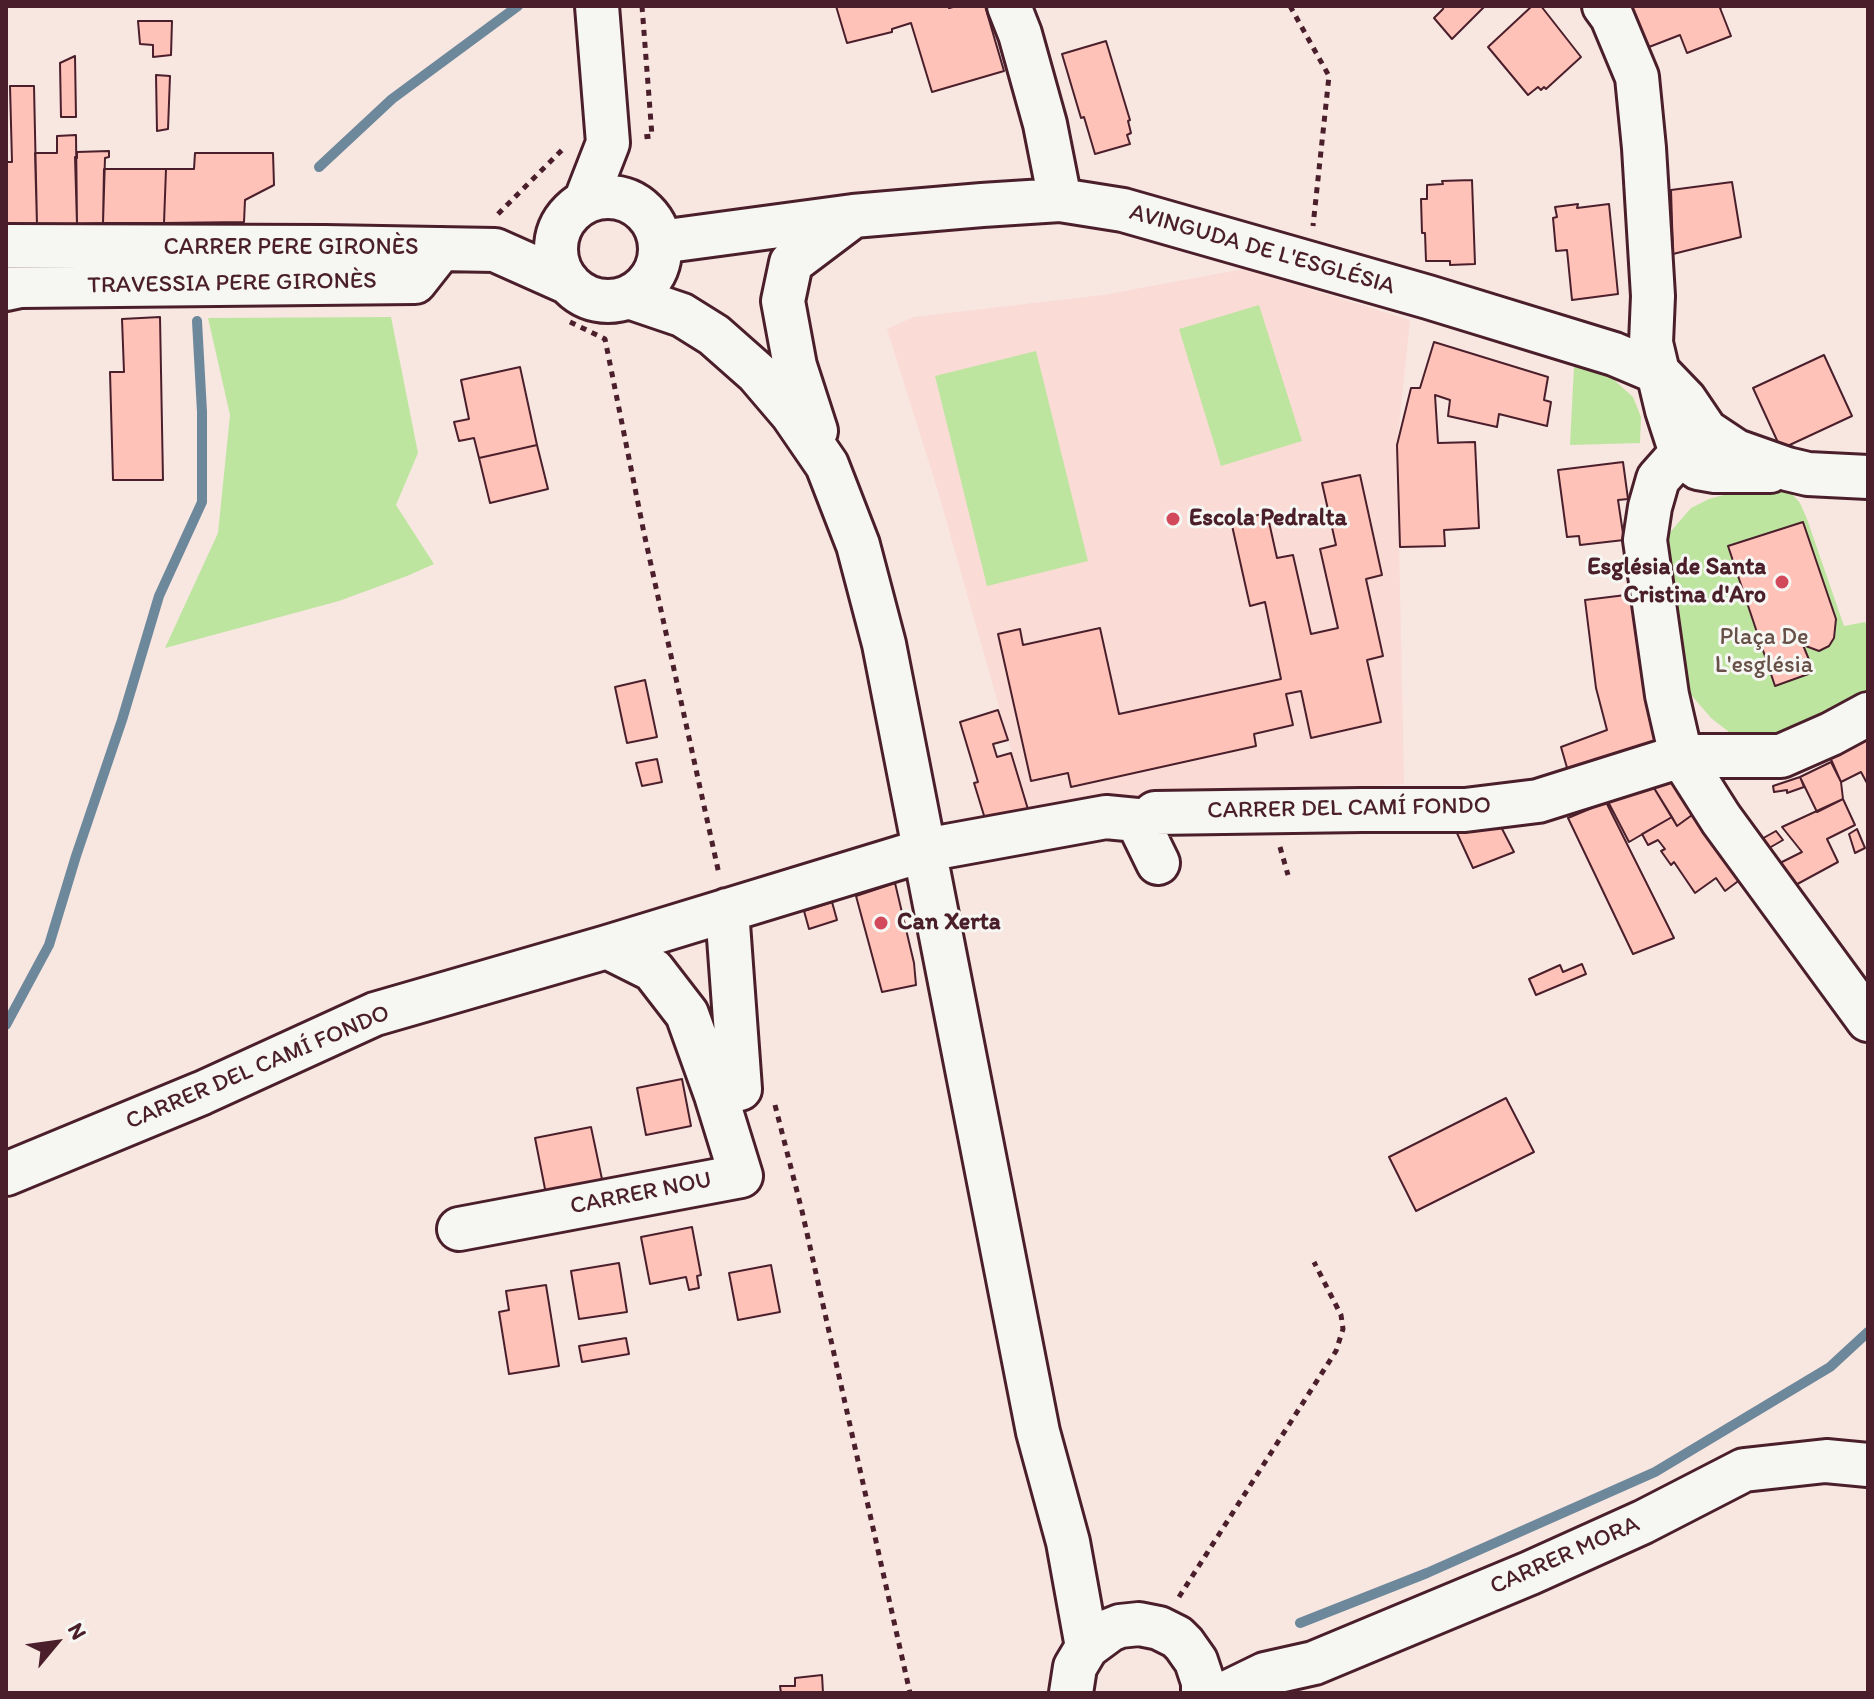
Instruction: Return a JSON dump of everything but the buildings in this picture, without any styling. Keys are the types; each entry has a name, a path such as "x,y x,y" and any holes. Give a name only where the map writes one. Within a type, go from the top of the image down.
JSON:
{"street":[{"path":"597,6 608,143 654,240 646,285 629,297 597,300 569,283 556,254 558,233 574,213 608,143"},
{"path":"1009,6 1045,124 1060,200"},
{"path":"1604,6 1612,17 1637,77 1653,296 1651,343 1681,453 1658,479 1645,540 1667,695 1681,756 1746,854 1868,1020"},
{"path":"495,250 600,198 616,197 631,203 714,335"},
{"name":"AVINGUDA DE L'ESGLÉSIA","path":"654,240 853,216 1060,200 1123,210 1614,354 1659,373 1685,400 1706,431 1736,451 1808,474 1868,477"},
{"path":"853,216 791,263 783,301 795,366 827,465 858,545 880,630 1038,1432 1068,1542 1087,1647"},
{"name":"CARRER PERE GIRONÈS","path":"6,246 138,266"},
{"name":"CARRER PERE GIRONÈS","path":"441,249 495,250 569,283"},
{"name":"TRAVESSIA PERE GIRONÈS","path":"6,289 138,266 415,282 441,249"},
{"path":"629,297 682,315 714,335 757,373 792,414 827,465"},
{"name":"AVINGUDA DE L'ESGLÉSIA","path":"1681,453 1698,468 1715,471 1787,469"},
{"name":"CARRER DEL CAMÍ FONDO","path":"1155,813 1465,810 1538,801 1681,756 1781,756 1868,714"},
{"name":"CARRER DEL CAMÍ FONDO","path":"6,1174 202,1093 375,1014 925,850 1106,817 1137,820 1158,863"},
{"path":"607,947 653,970 687,1014 716,1095 740,1089 727,910"},
{"name":"CARRER NOU","path":"459,1229 741,1176 716,1095"},
{"name":"CARRER MORA","path":"1226,1693 1265,1674 1314,1663 1530,1573 1643,1522 1744,1470 1826,1461 1868,1465"},
{"path":"1068,1542 1200,1671 1203,1693"},
{"path":"1071,1693 1075,1667 1087,1647 1110,1630 1160,1635"},
{"name":"CARRER MORA","path":"1160,1635 1265,1674"}],"path":[{"path":"642,6 652,136"},
{"path":"1290,6 1329,76 1308,263"},
{"path":"605,339 647,548 727,910"},
{"path":"772,1092 802,1211 910,1693"},
{"path":"1160,1635 1336,1351 1343,1329 1341,1315 1314,1262"}],"shaded area":[{"name":"Escola Pedralta","path":"1244,269 1410,320 1397,445 1404,784 1149,803 1031,820 938,491 887,329 914,317 1103,295"}],"green space":[{"path":"1259,305 1302,441 1221,466 1179,329"},
{"path":"391,317 418,453 396,505 434,564 339,601 165,648 218,533 230,415 208,318"},
{"path":"1036,351 1088,561 987,586 935,376"},
{"path":"1574,366 1613,379 1633,397 1641,417 1640,443 1570,445"},
{"name":"Plaça De L'església","path":"1778,488 1792,494 1800,503 1844,626 1865,622 1868,629 1868,702 1807,738 1738,739 1711,718 1686,689 1665,538 1691,508 1709,499 1738,491"}],"waterway":[{"path":"319,167 392,99 518,6"},
{"path":"6,1025 49,945 159,596 202,502 202,412 197,321"},
{"path":"1300,1623 1427,1573 1655,1472 1830,1367 1868,1332"}],"place":[{"name":"Escola Pedralta","path":"1173,519"},
{"name":"Església de Santa Cristina d'Aro","path":"1782,582"},
{"name":"Can Xerta","path":"881,923"}]}
